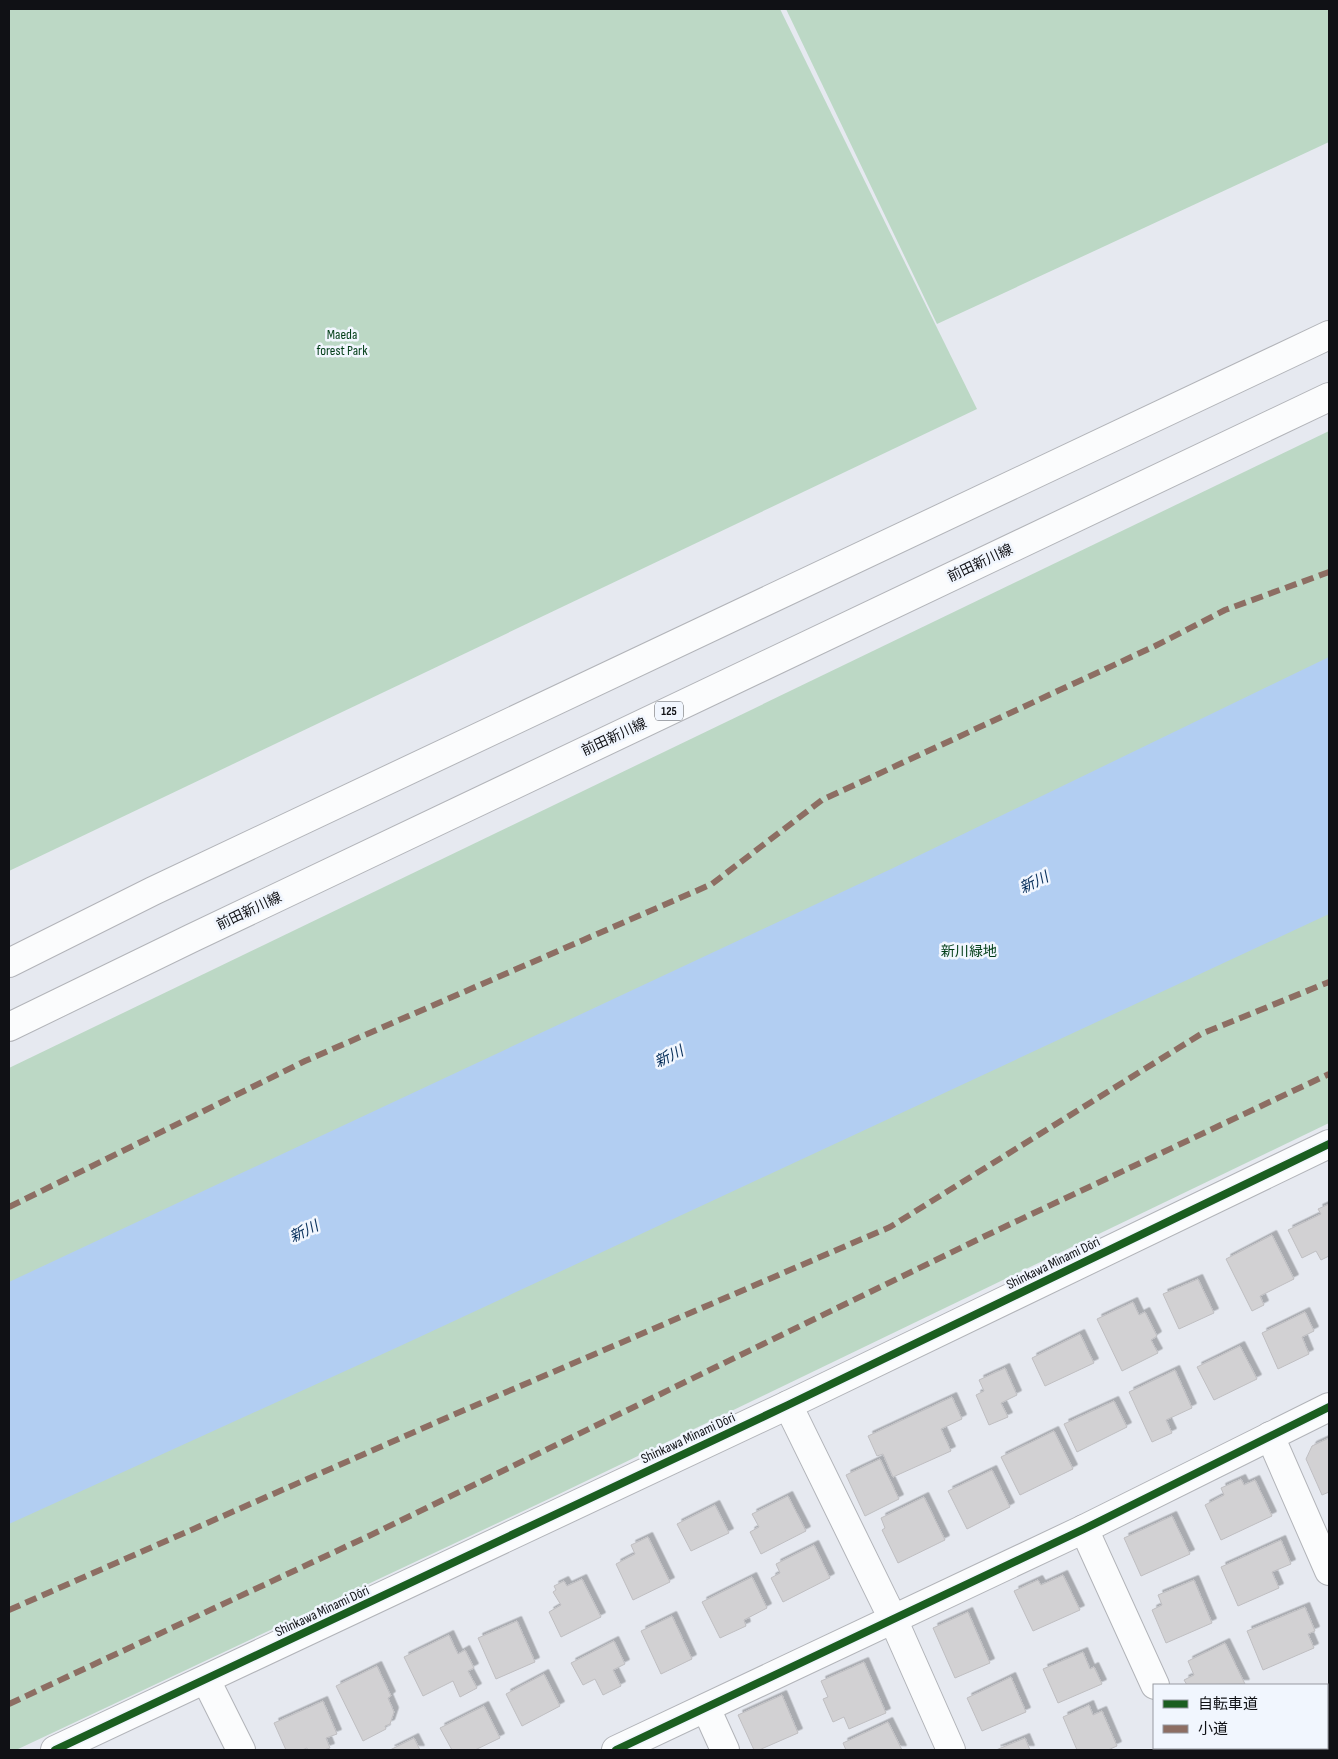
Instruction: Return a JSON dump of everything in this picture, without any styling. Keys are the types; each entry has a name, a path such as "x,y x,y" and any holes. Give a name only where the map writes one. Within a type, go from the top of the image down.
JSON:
{"street":[{"path":"9,963 153,891 1329,335"},
{"name":"前田新川線","path":"9,1027 1329,397"},
{"name":"Shinkawa Minami Dōri","path":"55,1750 788,1405 1329,1144"},
{"path":"788,1405 893,1619 951,1750"},
{"path":"616,1750 1084,1529 1329,1407"},
{"path":"1270,1436 1329,1571"},
{"path":"1084,1529 1155,1684"},
{"path":"206,1680 241,1750"},
{"path":"706,1708 725,1750"}],"green space":[{"name":"Maeda forest Park","path":"9,9 780,9 977,409 9,871"},
{"path":"786,9 1329,9 1329,142 937,324"},
{"name":"新川緑地","path":"1329,431 1329,1123 555,1496 16,1750 9,1750 9,1068"}],"water":[{"name":"新川","path":"1329,657 1329,914 398,1347 9,1524 9,1282 891,869"}],"building":[{"path":"1329,1204 1329,1256 1321,1260 1316,1251 1302,1258 1288,1230 1321,1214 1318,1209"},
{"path":"1272,1235 1294,1279 1260,1296 1264,1305 1252,1311 1226,1259"},
{"path":"1198,1279 1214,1313 1179,1329 1163,1294"},
{"path":"1133,1302 1139,1315 1145,1312 1157,1336 1151,1340 1158,1353 1122,1371 1097,1319"},
{"path":"1305,1312 1314,1331 1302,1337 1309,1354 1278,1369 1262,1333"},
{"path":"1080,1334 1094,1363 1045,1386 1032,1358"},
{"path":"1240,1346 1257,1379 1214,1400 1197,1367"},
{"path":"1005,1368 1017,1395 1001,1403 1008,1417 989,1425 976,1395 984,1391 979,1380"},
{"path":"1175,1370 1192,1408 1166,1420 1172,1433 1152,1442 1129,1392"},
{"path":"952,1397 962,1419 941,1429 951,1451 893,1477 883,1454 877,1456 868,1436"},
{"path":"1114,1401 1127,1427 1077,1452 1064,1424"},
{"path":"1054,1431 1073,1469 1020,1495 1001,1457"},
{"path":"1329,1438 1329,1492 1322,1495 1306,1459 1312,1446"},
{"path":"880,1459 899,1499 865,1516 846,1475"},
{"path":"992,1470 1010,1507 967,1529 948,1491"},
{"path":"1241,1479 1244,1485 1255,1480 1272,1516 1221,1540 1205,1505 1224,1495 1221,1488"},
{"path":"788,1496 806,1531 761,1554 750,1532 759,1527 752,1514"},
{"path":"924,1497 945,1540 898,1563 882,1530 885,1528 881,1518"},
{"path":"715,1505 729,1533 691,1551 677,1524"},
{"path":"1172,1516 1190,1554 1141,1576 1124,1538"},
{"path":"648,1537 670,1582 633,1600 616,1564 635,1554 631,1545"},
{"path":"1281,1540 1291,1564 1272,1572 1279,1588 1238,1606 1221,1567"},
{"path":"814,1545 830,1578 783,1602 771,1578 780,1573 776,1564"},
{"path":"1063,1575 1080,1610 1033,1631 1014,1591 1038,1580 1041,1585"},
{"path":"752,1577 767,1608 744,1620 746,1626 720,1638 702,1602"},
{"path":"582,1579 601,1617 561,1637 549,1612 561,1605 553,1592 556,1590 554,1586 564,1581 567,1586"},
{"path":"1194,1580 1212,1623 1166,1643 1152,1610 1162,1605 1158,1595"},
{"path":"1305,1607 1315,1631 1308,1634 1314,1648 1263,1670 1247,1631"},
{"path":"968,1612 990,1663 955,1678 933,1628"},
{"path":"672,1616 692,1659 661,1674 641,1631"},
{"path":"517,1621 535,1662 496,1679 478,1638"},
{"path":"449,1635 458,1654 465,1650 474,1668 468,1671 477,1688 460,1697 453,1681 423,1696 404,1657"},
{"path":"614,1641 625,1664 613,1670 621,1686 603,1695 595,1679 583,1685 571,1663"},
{"path":"1225,1643 1245,1684 1186,1684 1184,1680 1194,1675 1188,1661"},
{"path":"1083,1652 1090,1669 1094,1667 1102,1684 1058,1703 1043,1669"},
{"path":"864,1662 886,1713 849,1729 844,1717 833,1722 823,1699 828,1697 821,1681"},
{"path":"377,1666 391,1696 388,1698 394,1712 390,1724 385,1726 386,1729 363,1741 336,1686"},
{"path":"544,1674 560,1706 522,1726 506,1694"},
{"path":"1011,1677 1026,1712 982,1731 967,1698"},
{"path":"782,1695 798,1733 759,1750 754,1750 738,1715"},
{"path":"323,1701 337,1734 326,1738 330,1748 324,1750 308,1750 307,1748 302,1750 286,1750 274,1723"},
{"path":"1089,1705 1093,1715 1102,1711 1117,1746 1108,1750 1077,1750 1063,1717"},
{"path":"484,1706 500,1738 475,1750 452,1750 440,1728"},
{"path":"888,1722 902,1750 846,1750 843,1743"},
{"path":"414,1738 420,1750 390,1750"},
{"path":"1025,1738 1030,1750 996,1750"},
{"path":"1328,1742 1329,1750 1309,1750 1328,1749"},
{"path":"1242,1749 1266,1749 1264,1750"}],"marked path":[{"path":"9,1207 305,1061 712,884 822,800 1155,646 1225,610 1329,572"},
{"path":"9,1610 453,1415 890,1227 1201,1034 1329,982"},
{"path":"9,1704 373,1534 983,1237 1329,1074"}],"cycle path":[{"path":"55,1750 788,1405 1329,1144"},
{"path":"616,1750 1084,1529 1329,1407"}]}
